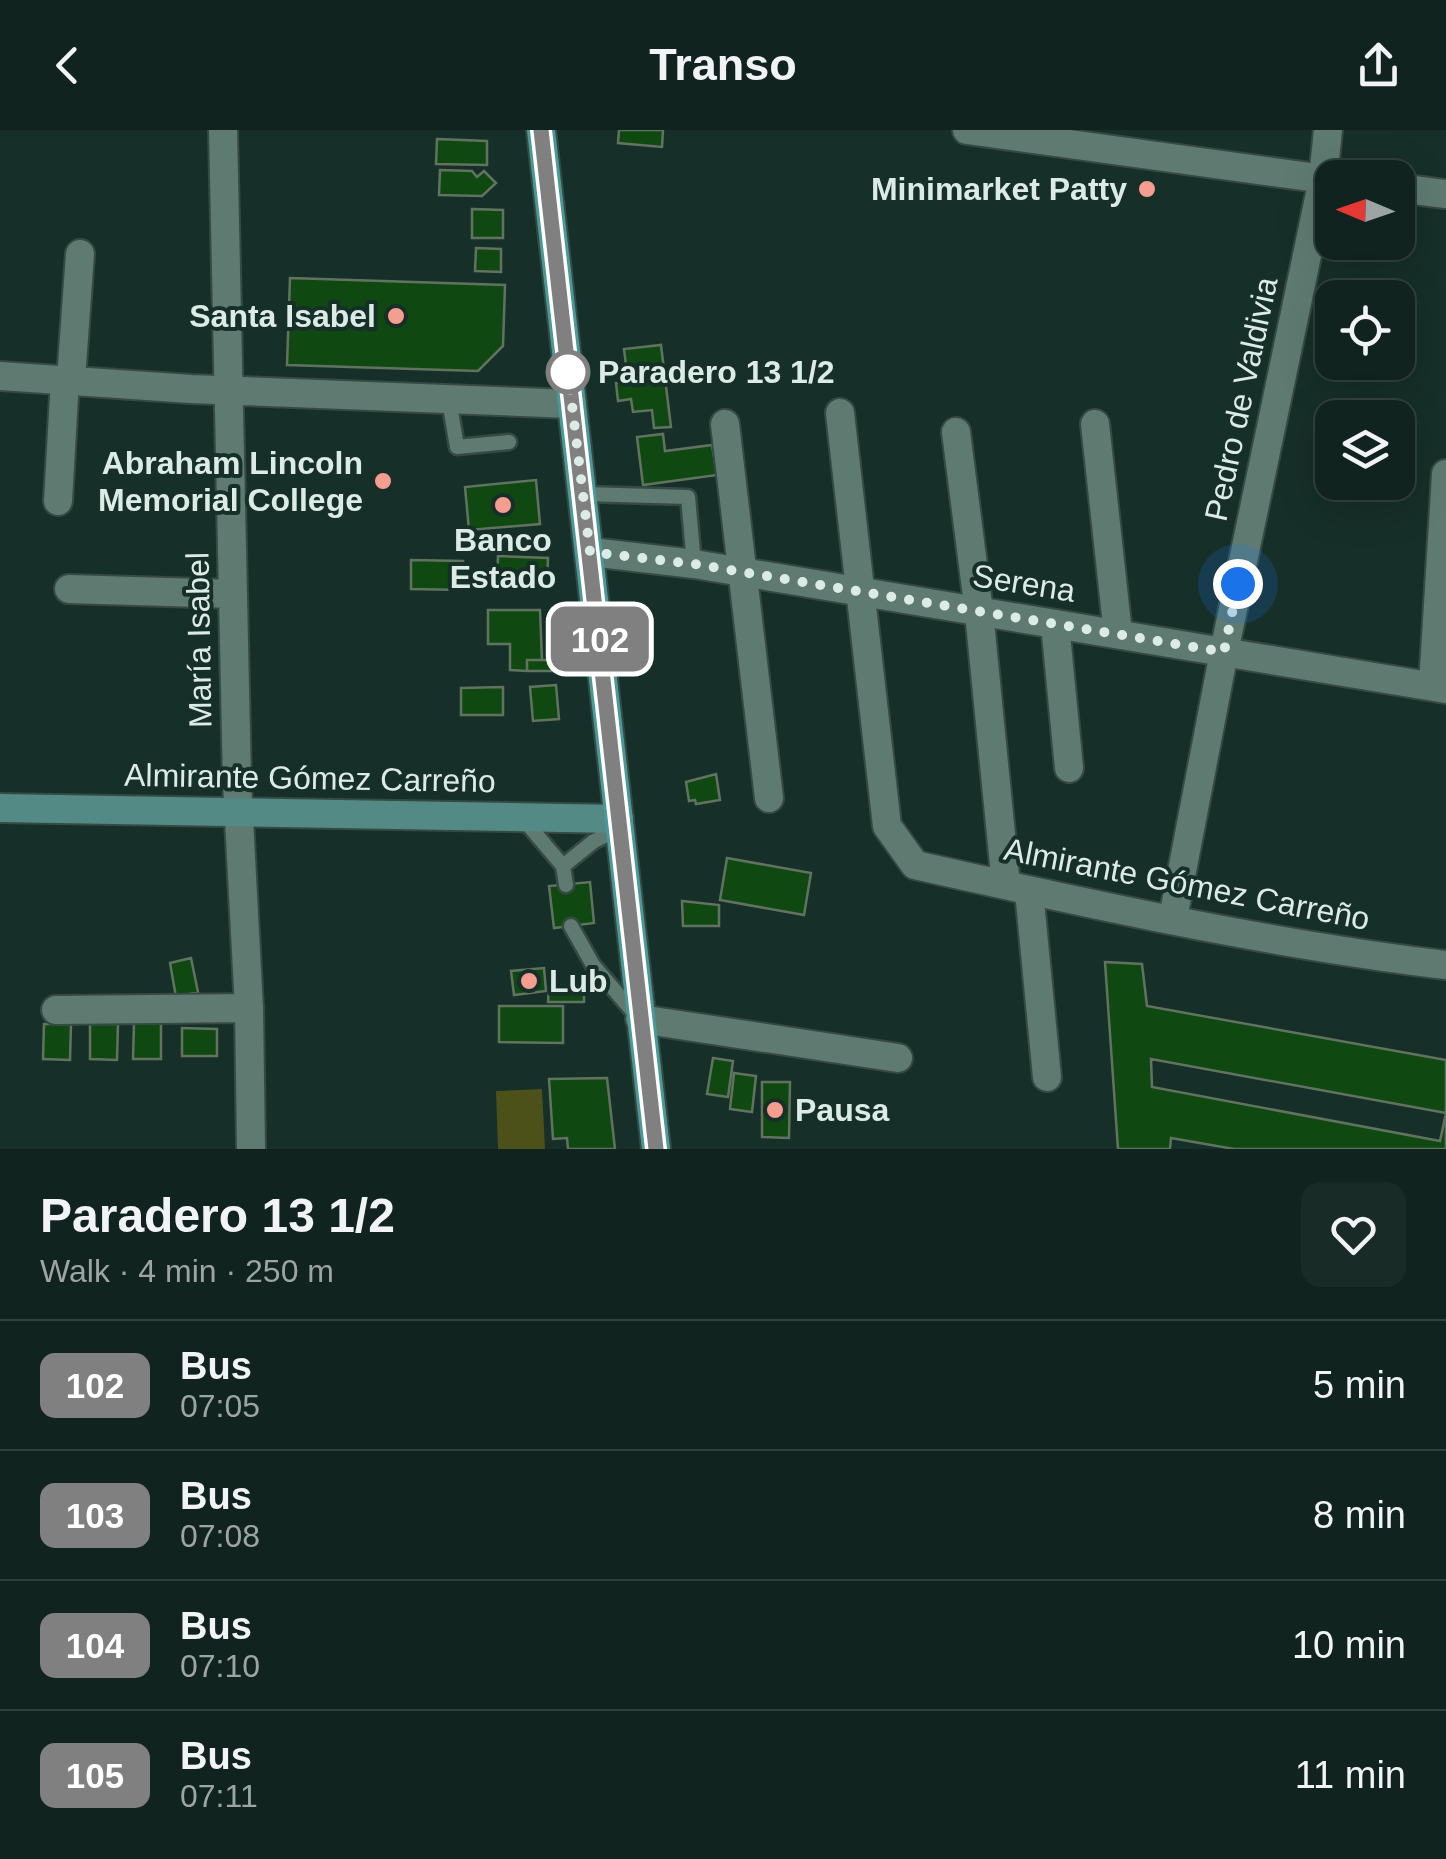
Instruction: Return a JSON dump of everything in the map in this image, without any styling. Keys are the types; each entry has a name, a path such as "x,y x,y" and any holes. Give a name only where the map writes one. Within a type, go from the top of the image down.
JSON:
{"main road":[{"path":"541,130 656,1149"},
{"name":"Almirante Gómez Carreño","path":"0,808 520,816 619,824"}],"street":[{"name":"María Isabel","path":"223,130 238,812 249,1008 251,1149"},
{"path":"967,130 1315,177"},
{"name":"Pedro de Valdivia","path":"1328,130 1328,160"},
{"path":"1415,190 1446,194"},
{"name":"Pedro de Valdivia","path":"1173,918 1224,652 1315,238"},
{"path":"58,502 80,254"},
{"path":"0,376 229,391 572,404"},
{"path":"840,413 859,592"},
{"path":"725,424 768,798"},
{"path":"1095,424 1118,634"},
{"path":"956,432 1047,1076"},
{"path":"1439,688 1446,474"},
{"name":"Serena","path":"590,552 694,564 1439,688"},
{"path":"69,589 233,594"},
{"name":"Almirante Gómez Carreño","path":"859,592 888,826 915,866 1370,956 1446,965"},
{"path":"1055,624 1069,768"},
{"path":"56,1010 249,1008"},
{"path":"640,1019 898,1058"}],"lane":[{"path":"449,400 457,446 510,442"},
{"path":"584,494 688,497 694,564"},
{"path":"520,816 563,866 566,884"},
{"path":"563,866 619,824"},
{"path":"571,926 592,965 640,1019"}],"green space":[{"path":"542,1089 545,1149 498,1149 496,1091"}],"building":[{"path":"619,130 663,130 662,147 618,143"},
{"path":"437,139 487,141 487,165 436,164"},
{"path":"440,170 472,171 477,177 484,171 496,183 482,196 439,195"},
{"path":"472,209 503,210 503,238 472,238"},
{"path":"476,248 501,249 501,272 475,271"},
{"name":"Santa Isabel","path":"290,278 505,285 503,346 478,371 287,365"},
{"path":"661,345 665,378 628,382 624,349"},
{"path":"665,378 671,427 654,428 652,410 633,412 631,399 618,401 616,383"},
{"path":"663,434 665,451 712,445 717,475 643,485 637,437"},
{"name":"Banco Estado","path":"536,480 540,524 469,530 465,487"},
{"path":"498,556 548,558 547,583 497,581"},
{"path":"411,560 463,561 462,590 411,589"},
{"path":"488,610 540,610 542,660 527,660 527,671 510,670 510,644 488,644"},
{"path":"527,660 566,660 566,671 527,671"},
{"path":"556,685 559,719 533,721 530,687"},
{"path":"503,687 503,715 461,715 461,688"},
{"path":"716,774 720,800 696,804 695,800 689,801 686,782"},
{"path":"727,858 811,873 804,915 720,900"},
{"path":"590,882 594,923 554,928 549,886"},
{"path":"682,901 719,905 719,926 683,926"},
{"path":"191,958 198,992 176,997 170,963"},
{"path":"1105,962 1142,964 1147,1006 1446,1060 1446,1113 1446,1149 1234,1149 1171,1138 1170,1149 1118,1149","holes":["1151,1059 1446,1113 1440,1141 1152,1087"]},
{"name":"Lub","path":"544,968 546,991 514,995 511,971"},
{"path":"549,986 584,986 584,1002 548,1002"},
{"path":"499,1006 563,1006 563,1043 499,1042"},
{"path":"134,1023 161,1023 161,1059 133,1059"},
{"path":"44,1024 71,1024 70,1060 43,1059"},
{"path":"90,1024 118,1024 117,1060 90,1059"},
{"path":"182,1028 217,1029 217,1056 182,1056"},
{"path":"713,1058 733,1061 728,1097 707,1094"},
{"path":"734,1073 756,1076 752,1112 730,1109"},
{"path":"607,1078 615,1149 568,1149 567,1138 553,1139 549,1079"},
{"name":"Pausa","path":"762,1082 790,1082 789,1138 762,1137"}],"bus line":[{"name":"102","path":"541,130 656,1149"}],"place":[{"name":"Minimarket Patty","path":"1147,189"},
{"name":"Santa Isabel","path":"396,316"},
{"name":"Paradero 13 1/2","path":"568,372"},
{"name":"Abraham Lincoln Memorial College","path":"383,481"},
{"name":"Banco Estado","path":"503,505"},
{"name":"Lub","path":"529,981"},
{"name":"Pausa","path":"775,1110"}],"route":[{"path":"568,372 590,552 694,564 1224,652 1238,584"}]}
